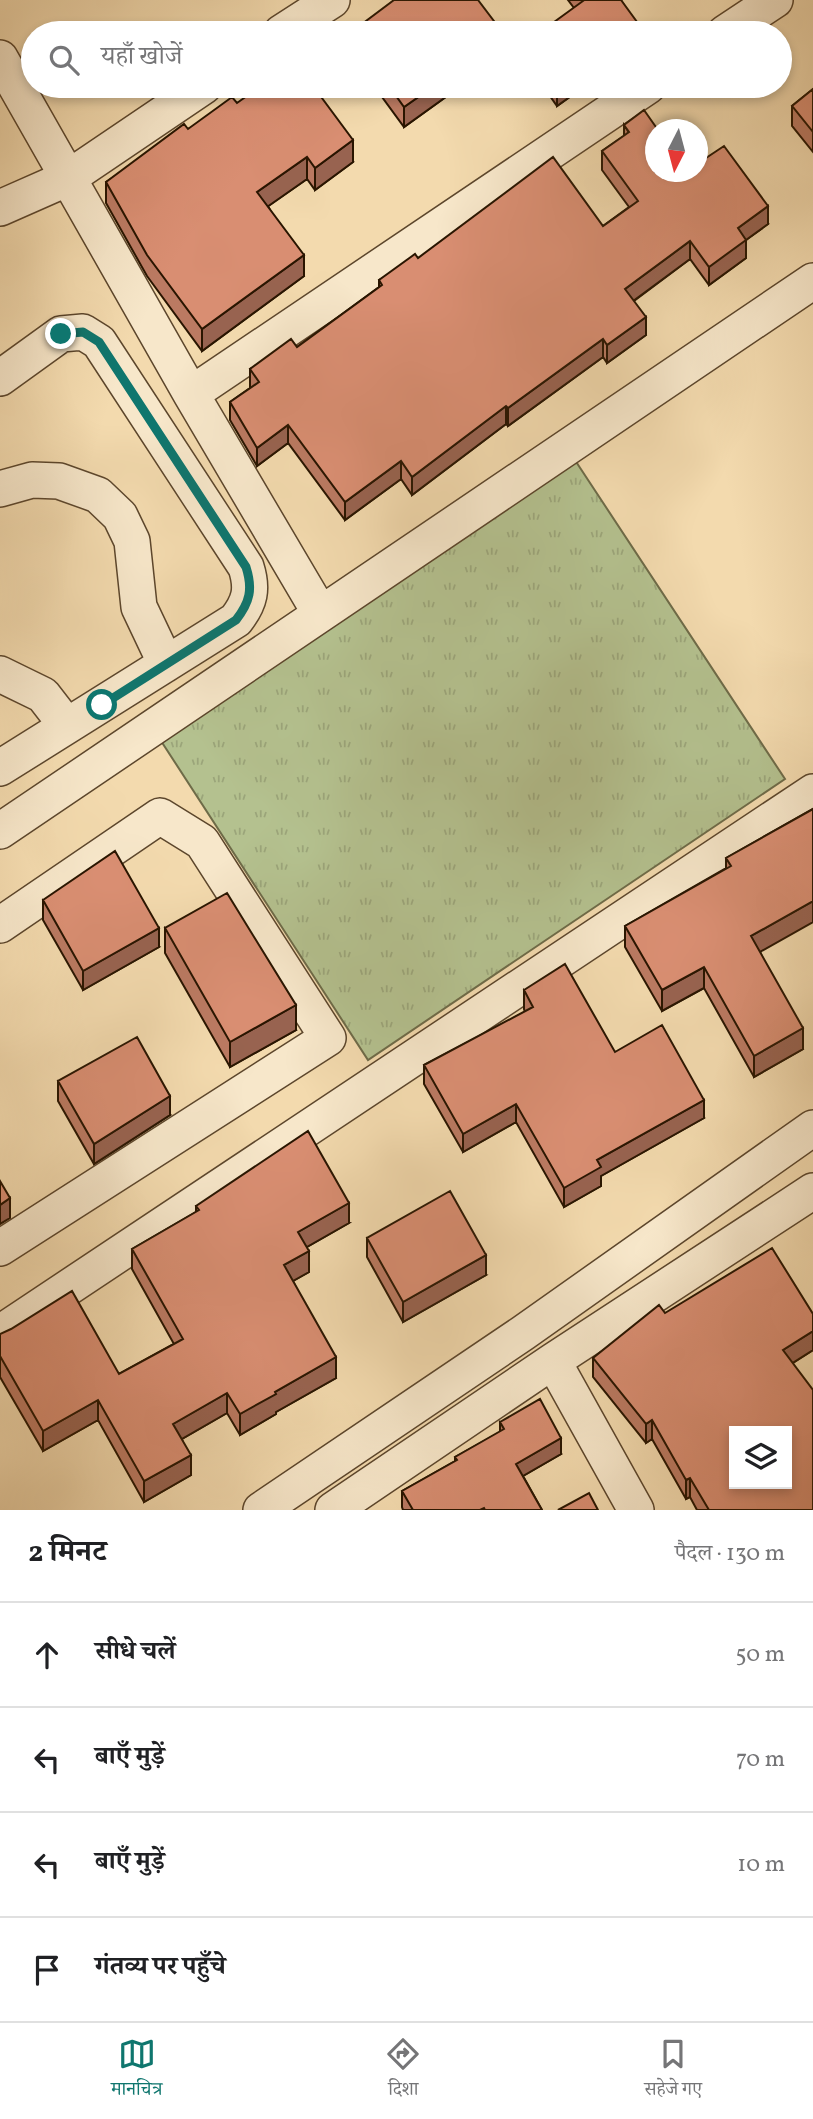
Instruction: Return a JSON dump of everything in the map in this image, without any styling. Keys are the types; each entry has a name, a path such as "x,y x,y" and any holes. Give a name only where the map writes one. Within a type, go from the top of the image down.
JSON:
{"street":[{"path":"287,19 332,0"},
{"path":"743,21 775,0"},
{"path":"0,58 21,95"},
{"path":"23,98 191,394 320,613"},
{"path":"0,208 68,178 186,98"},
{"path":"191,394 630,98"},
{"path":"0,831 813,281"},
{"path":"0,378 61,334 83,332 99,342 246,567 251,583 245,609 236,620 0,768"},
{"path":"0,489 32,480 59,481 98,495 120,516 132,541 139,607 166,664"},
{"path":"0,674 43,695 67,726"},
{"path":"0,1332 813,792"},
{"path":"0,925 160,816 202,842 328,1038 0,1248"},
{"path":"261,1510 523,1333 813,1128"},
{"path":"333,1510 553,1361 810,1200 782,1150"},
{"path":"553,1361 636,1510"}],"green space":[{"path":"567,448 785,779 368,1060 152,727"}],"building":[{"path":"394,0 478,0 494,21 366,21"},
{"path":"621,0 636,21 556,21 583,1"},
{"path":"813,89 813,132 792,106"},
{"path":"231,98 237,103 244,98 322,98 353,140 315,168 307,157 257,192 304,255 202,329 147,255 106,182 184,124 188,129"},
{"path":"398,98 417,98 404,107"},
{"path":"644,110 650,119 645,119 645,182 708,182 708,157 724,146 768,206 738,228 746,240 709,267 690,241 625,289 646,317 607,345 603,339 508,408 506,406 412,477 401,461 345,502 288,425 257,448 230,402 259,382 250,369 291,339 297,347 382,285 379,280 415,254 418,258 553,157 603,226 638,201 602,151 629,132 624,125"},
{"path":"813,809 813,901 751,936 803,1028 754,1056 704,967 662,990 625,926 731,866 726,858"},
{"path":"115,851 159,928 83,971 43,900"},
{"path":"227,893 296,1005 230,1042 165,928"},
{"path":"565,964 615,1052 662,1025 704,1100 597,1160 601,1167 564,1188 516,1104 463,1134 424,1065 533,1007 524,990"},
{"path":"137,1037 170,1096 94,1144 58,1081"},
{"path":"308,1131 349,1203 298,1232 309,1251 284,1265 336,1357 240,1414 227,1393 173,1424 191,1455 144,1481 98,1400 43,1431 0,1356 0,1334 72,1291 119,1374 183,1339 132,1249 199,1210 196,1206"},
{"path":"0,1181 10,1198 0,1205"},
{"path":"450,1191 486,1255 403,1302 367,1238"},
{"path":"772,1248 813,1314 813,1331 783,1350 813,1390 813,1510 709,1510 690,1478 686,1480 652,1420 646,1424 593,1358 659,1305 665,1313"},
{"path":"540,1399 561,1438 516,1464 542,1510 413,1510 402,1491 504,1429 500,1422"},
{"path":"589,1493 598,1510 558,1510"}],"route":[{"path":"61,334 83,332 99,342 246,567 251,583 245,609 236,620 102,705"}]}
